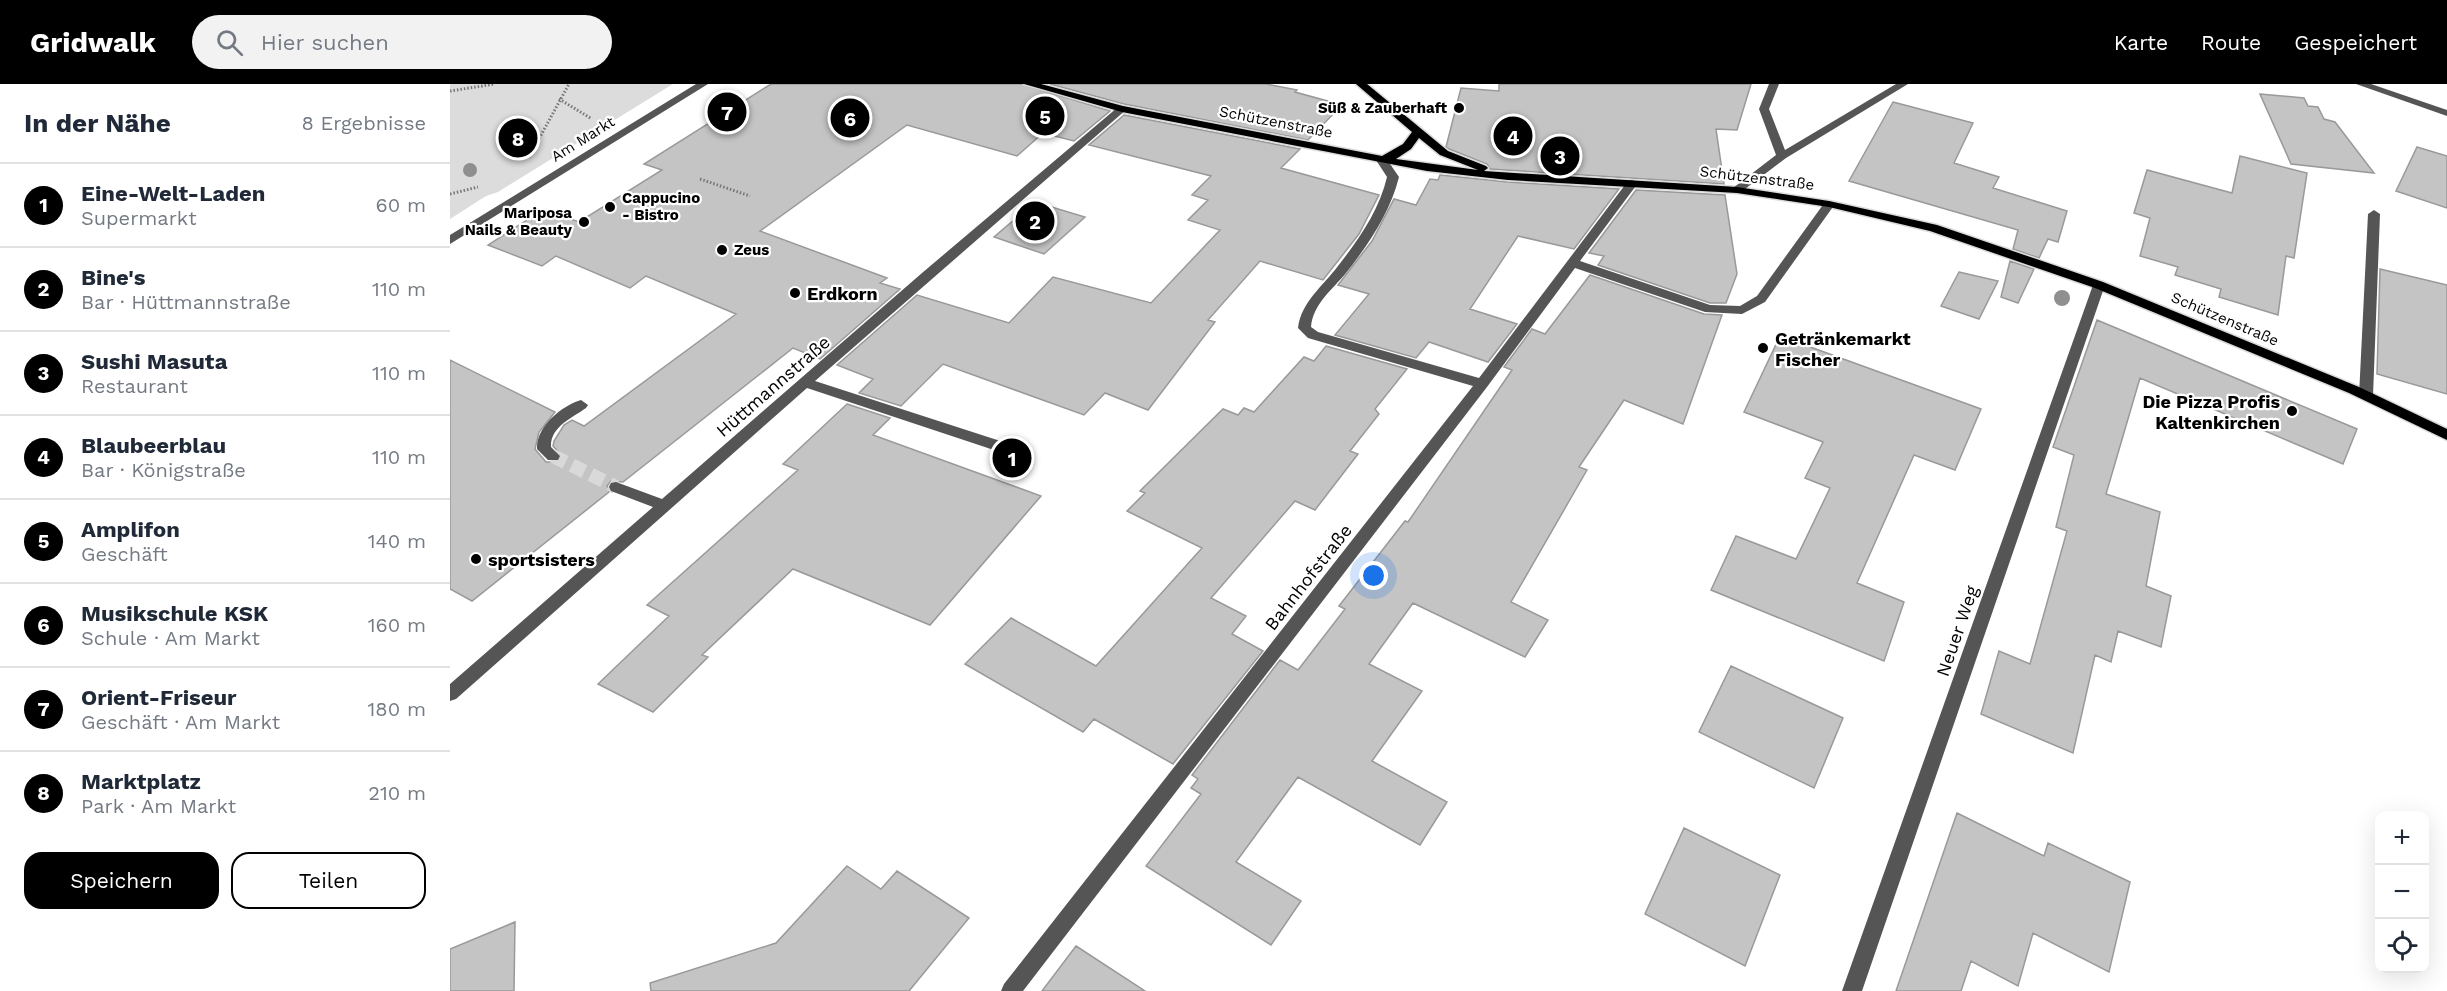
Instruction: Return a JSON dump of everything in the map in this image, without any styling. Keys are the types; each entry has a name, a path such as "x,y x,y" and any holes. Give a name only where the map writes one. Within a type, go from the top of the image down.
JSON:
{"main road":[{"name":"Schützenstraße","path":"1029,84 1122,109 1426,168 1508,177 1737,190 1829,204 1933,228 2099,285 2366,396 2447,435"},
{"path":"1361,84 1444,153 1508,177"},
{"path":"1382,160 1398,155 1412,144 1417,132"}],"street":[{"name":"Am Markt","path":"450,240 703,84"},
{"path":"1774,84 1764,109 1782,156"},
{"path":"1737,190 1782,156 1903,84"},
{"path":"2361,84 2447,113"},
{"name":"Hüttmannstraße","path":"450,694 805,382 1122,109"},
{"path":"1382,160 1393,177 1390,191 1379,214 1343,268 1304,317 1304,328 1313,335 1482,384"},
{"name":"Bahnhofstraße","path":"1011,991 1482,384 1632,183"},
{"path":"1573,264 1709,309 1742,310 1761,299 1829,204"},
{"path":"2366,396 2374,214"},
{"name":"Neuer Weg","path":"1852,991 2099,285"},
{"path":"805,382 1026,455"},
{"path":"553,456 544,449 542,439 547,430 581,405"},
{"path":"616,487 665,506"}],"path":[{"path":"450,91 495,84"},
{"path":"530,190 519,175 569,84"},
{"path":"560,99 618,135"},
{"path":"700,179 750,196"}],"shaded area":[{"path":"450,84 673,84 450,219"}],"building":[{"path":"771,84 1022,84 1110,111 1074,141 1043,133 1017,156 907,125 760,231 887,278 880,283 900,289 820,359 793,348 623,482 611,481 607,486 609,492 472,601 450,589 450,360 555,412 539,432 535,449 546,462 558,462 562,456 553,446 564,425 572,420 584,426 736,314 646,276 630,288 556,256 542,266 488,245 544,209 579,222 662,170 644,164"},
{"path":"1050,84 1266,84 1297,90 1295,92 1342,105 1308,140 1124,104"},
{"path":"1499,84 1751,84 1737,130 1716,129 1724,184 1490,169 1487,164 1446,147 1461,88 1499,91"},
{"path":"2260,94 2304,98 2308,106 2318,107 2324,119 2335,122 2374,173 2291,164"},
{"path":"1893,102 1973,123 1954,163 1999,177 1993,188 2067,211 2058,242 2048,239 2039,258 2013,249 2018,230 1849,181"},
{"path":"1124,115 1300,149 1281,168 1379,195 1359,234 1323,280 1260,261 1208,320 1215,322 1148,410 1105,393 1084,415 943,364 901,406 859,393 873,379 837,365 917,295 1009,323 1053,277 1151,303 1220,230 1188,220 1208,200 1192,195 1211,176 1089,145"},
{"path":"2417,147 2447,156 2447,208 2396,191"},
{"path":"2240,156 2307,173 2294,258 2286,256 2278,315 2219,297 2221,289 2175,275 2178,267 2140,256 2150,218 2134,213 2147,170 2232,193"},
{"path":"1440,175 1619,189 1574,249 1518,236 1470,309 1517,324 1488,362 1429,342 1416,358 1335,335 1369,294 1338,285 1372,241 1394,199 1416,205 1430,179 1438,180"},
{"path":"1636,190 1725,195 1737,274 1726,303 1710,303 1598,265 1604,256 1589,253"},
{"path":"1035,202 1085,217 1044,254 994,237"},
{"path":"2010,261 2034,269 2018,303 2001,297"},
{"path":"2380,269 2447,285 2447,394 2377,374"},
{"path":"1959,272 1998,281 1979,319 1941,306"},
{"path":"1590,275 1704,314 1722,315 1683,424 1624,400 1579,467 1587,470 1511,602 1548,620 1525,657 1413,603 1369,664 1422,691 1372,761 1447,802 1420,845 1298,777 1236,862 1301,901 1271,945 1146,866 1201,794 1191,788 1198,779 1192,775 1280,660 1298,670 1345,609 1339,606 1405,521 1408,522 1512,370 1504,367 1532,329 1545,334"},
{"path":"2097,320 2357,429 2343,464 2140,378 2106,494 2160,512 2146,586 2171,596 2161,647 2118,631 2111,662 2095,655 2073,753 1981,714 1999,651 2030,664 2067,531 2056,527 2074,455 2053,447"},
{"path":"1780,336 1981,409 1955,470 1914,455 1857,583 1904,602 1884,661 1711,590 1736,536 1796,559 1830,488 1805,478 1823,442 1744,412"},
{"path":"1326,346 1407,369 1375,409 1379,414 1350,451 1358,454 1315,510 1295,501 1211,598 1246,616 1232,634 1263,651 1173,764 1094,719 1083,732 965,664 1011,618 1096,666 1202,548 1127,511 1145,493 1140,491 1223,409 1238,415 1244,408 1254,412 1304,357 1314,361"},
{"path":"847,404 890,418 873,435 1041,496 930,625 793,569 702,655 708,657 653,712 598,684 669,616 647,605 798,470 783,464"},
{"path":"1731,666 1843,718 1814,788 1699,732"},
{"path":"1957,813 2044,856 2048,843 2130,882 2109,972 2033,933 2018,986 1971,961 1961,991 1896,991"},
{"path":"1684,828 1780,875 1745,966 1645,914"},
{"path":"847,866 881,889 897,871 969,918 909,991 651,991 650,983 776,943"},
{"path":"515,922 514,991 450,991 450,949"},
{"path":"1076,946 1145,991 1042,991"}],"tunnel":[{"path":"553,456 616,487"}],"place":[{"name":"Süß & Zauberhaft","path":"1459,108"},
{"name":"Orient-Friseur","path":"727,112"},
{"name":"Amplifon","path":"1045,116"},
{"name":"Musikschule KSK","path":"850,118"},
{"name":"Blaubeerblau","path":"1513,136"},
{"name":"Marktplatz","path":"518,138"},
{"name":"Sushi Masuta","path":"1560,156"},
{"name":"Cappucino - Bistro","path":"610,207"},
{"name":"Bine's","path":"1035,221"},
{"name":"Mariposa Nails & Beauty","path":"584,222"},
{"name":"Zeus","path":"722,250"},
{"name":"Erdkorn","path":"795,293"},
{"name":"Getränkemarkt Fischer","path":"1763,348"},
{"name":"Die Pizza Profis Kaltenkirchen","path":"2292,411"},
{"name":"Eine-Welt-Laden","path":"1012,458"},
{"name":"sportsisters","path":"476,559"}]}
